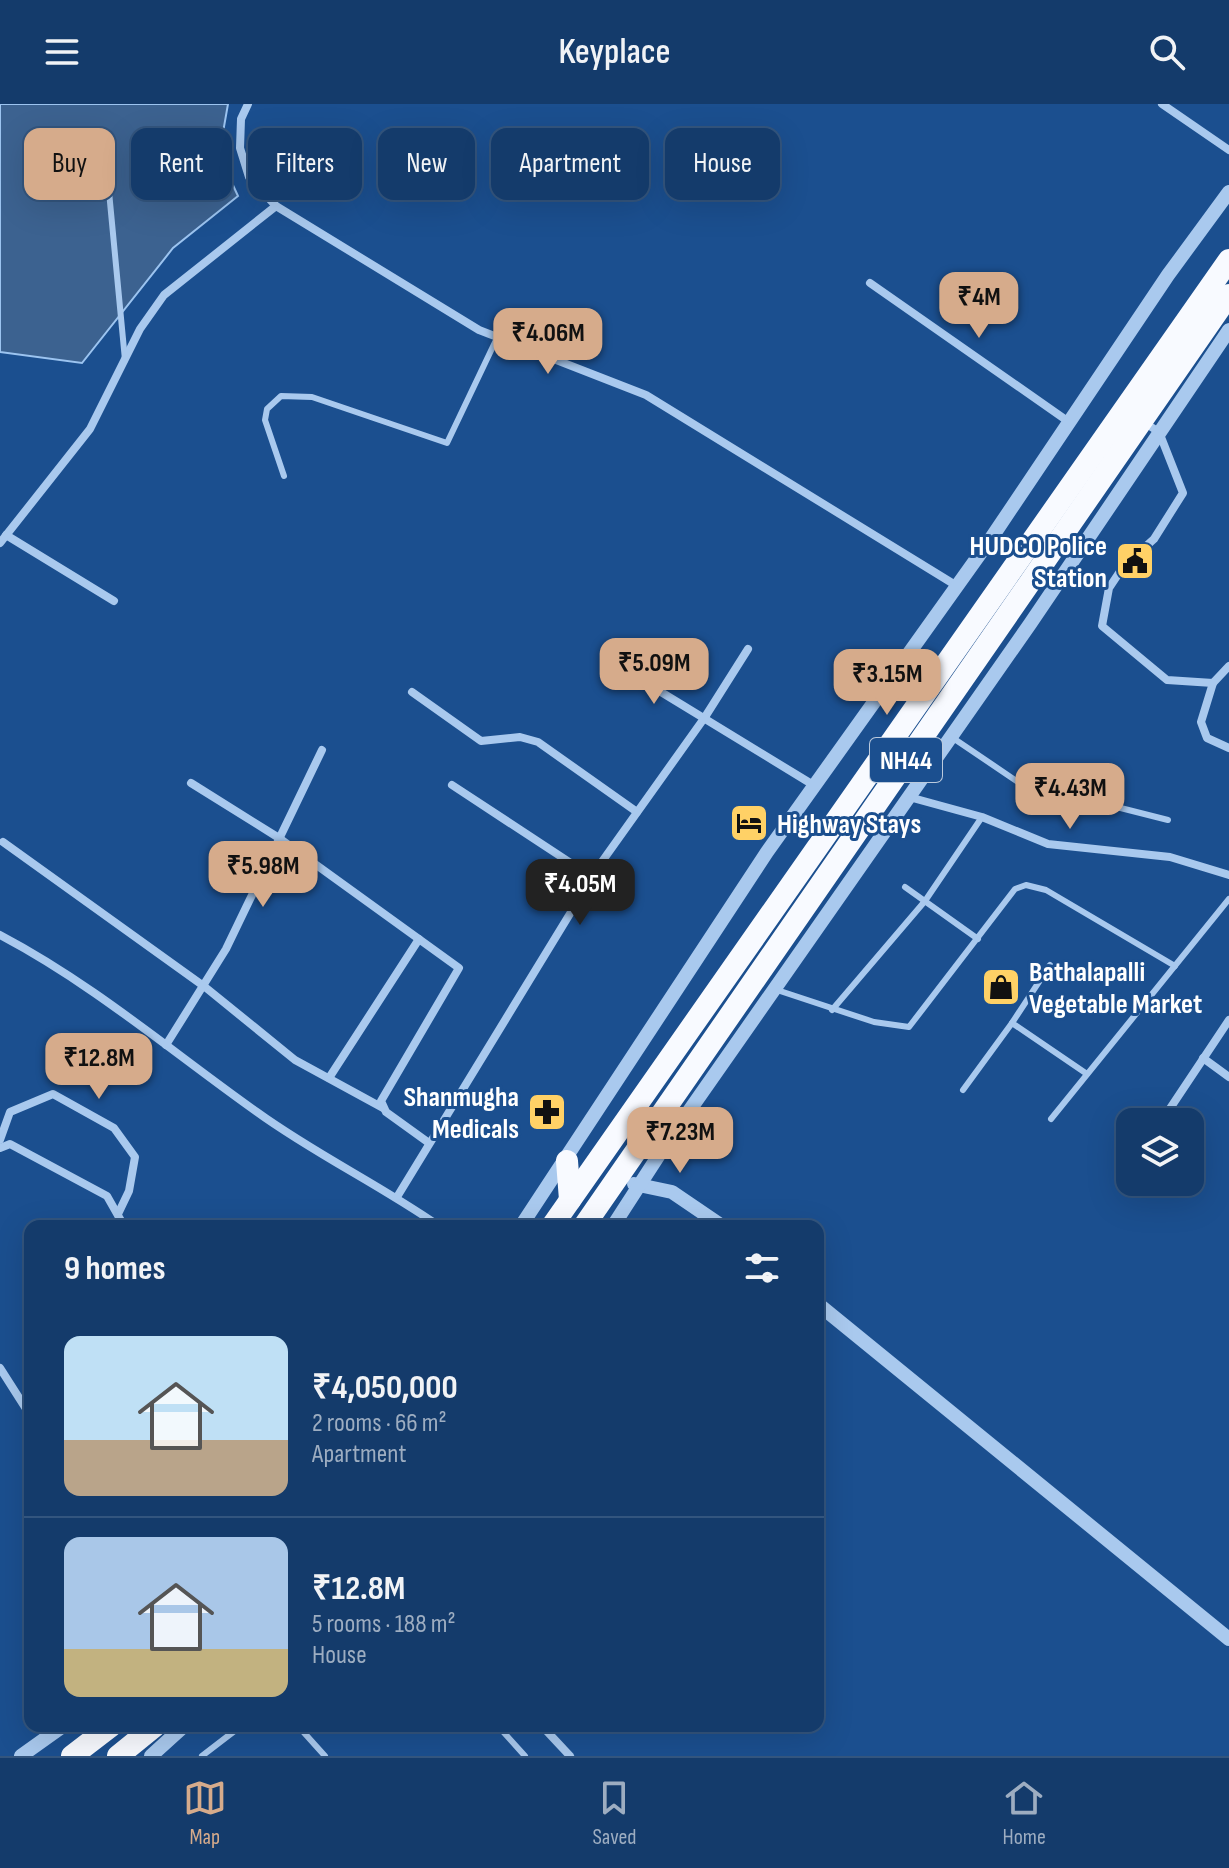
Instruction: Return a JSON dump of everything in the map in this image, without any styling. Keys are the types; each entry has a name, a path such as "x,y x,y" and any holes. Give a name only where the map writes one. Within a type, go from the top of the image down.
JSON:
{"highway":[{"name":"NH44","path":"556,1220 1229,260"},
{"name":"NH44","path":"588,1220 1150,426 1229,295"},
{"path":"567,1161 570,1200"},
{"path":"72,1756 103,1732"},
{"path":"118,1756 148,1732"}],"street":[{"path":"248,104 241,119 240,148 249,177 276,206 497,338 646,395 957,586"},
{"path":"1162,104 1229,150"},
{"path":"525,1220 567,1161 767,852 957,586 1168,275 1229,192"},
{"path":"114,601 3,539 90,429 164,295 276,206"},
{"path":"870,283 1069,422"},
{"path":"617,1220 949,735 1150,426 1229,330"},
{"path":"1150,426 1183,493 1154,539 1123,567 1109,588 1102,626 1167,680 1213,683"},
{"path":"397,1197 592,877 705,717 748,649"},
{"path":"1229,666 1213,683 1201,722 1207,738 1229,748"},
{"path":"620,667 815,786"},
{"path":"412,692 476,739 486,741 520,737 538,742 637,812"},
{"path":"166,1045 205,987 322,750"},
{"path":"191,783 279,838 459,968 381,1101 383,1108"},
{"path":"452,785 592,877"},
{"path":"906,796 982,817 1048,844 1170,857 1229,875"},
{"path":"3,842 205,987 295,1060 383,1108 429,1143"},
{"path":"0,935 61,967 260,1115 430,1220"},
{"path":"329,1078 419,939"},
{"path":"1170,1108 1229,1020"},
{"path":"1203,1058 1229,1077"},
{"path":"0,1140 10,1112 53,1094 114,1128 135,1157 129,1191 118,1214"},
{"path":"0,1148 10,1144 107,1196 121,1220"},
{"path":"614,1182 672,1192 713,1220"},
{"path":"824,1309 1229,1639"},
{"path":"0,1368 24,1406"},
{"path":"21,1756 55,1732"},
{"path":"151,1756 177,1732"},
{"path":"548,1732 570,1756"}],"lane":[{"path":"110,200 125,361"},
{"path":"284,476 265,420 267,409 281,396 312,397 447,443 497,338"},
{"path":"949,735 1018,782 1168,820"},
{"path":"832,1010 925,901 982,817"},
{"path":"773,989 896,1028 909,1027 1015,889 1035,886 1175,966"},
{"path":"905,887 978,939"},
{"path":"1051,1119 1229,899"},
{"path":"963,1090 1050,965"},
{"path":"1012,1023 1087,1074"},
{"path":"202,1756 233,1732"},
{"path":"303,1732 325,1756"},
{"path":"503,1732 525,1756"}],"water":[{"path":"0,104 228,104 224,128 131,128 131,200 232,200 232,183 238,196 173,248 82,363 0,352"}],"place":[{"name":"HUDCO Police Station","path":"1135,561"},
{"name":"Highway Stays","path":"749,823"},
{"name":"Bathalapalli Vegetable Market","path":"1001,987"},
{"name":"Shanmugha Medicals","path":"547,1112"}]}
